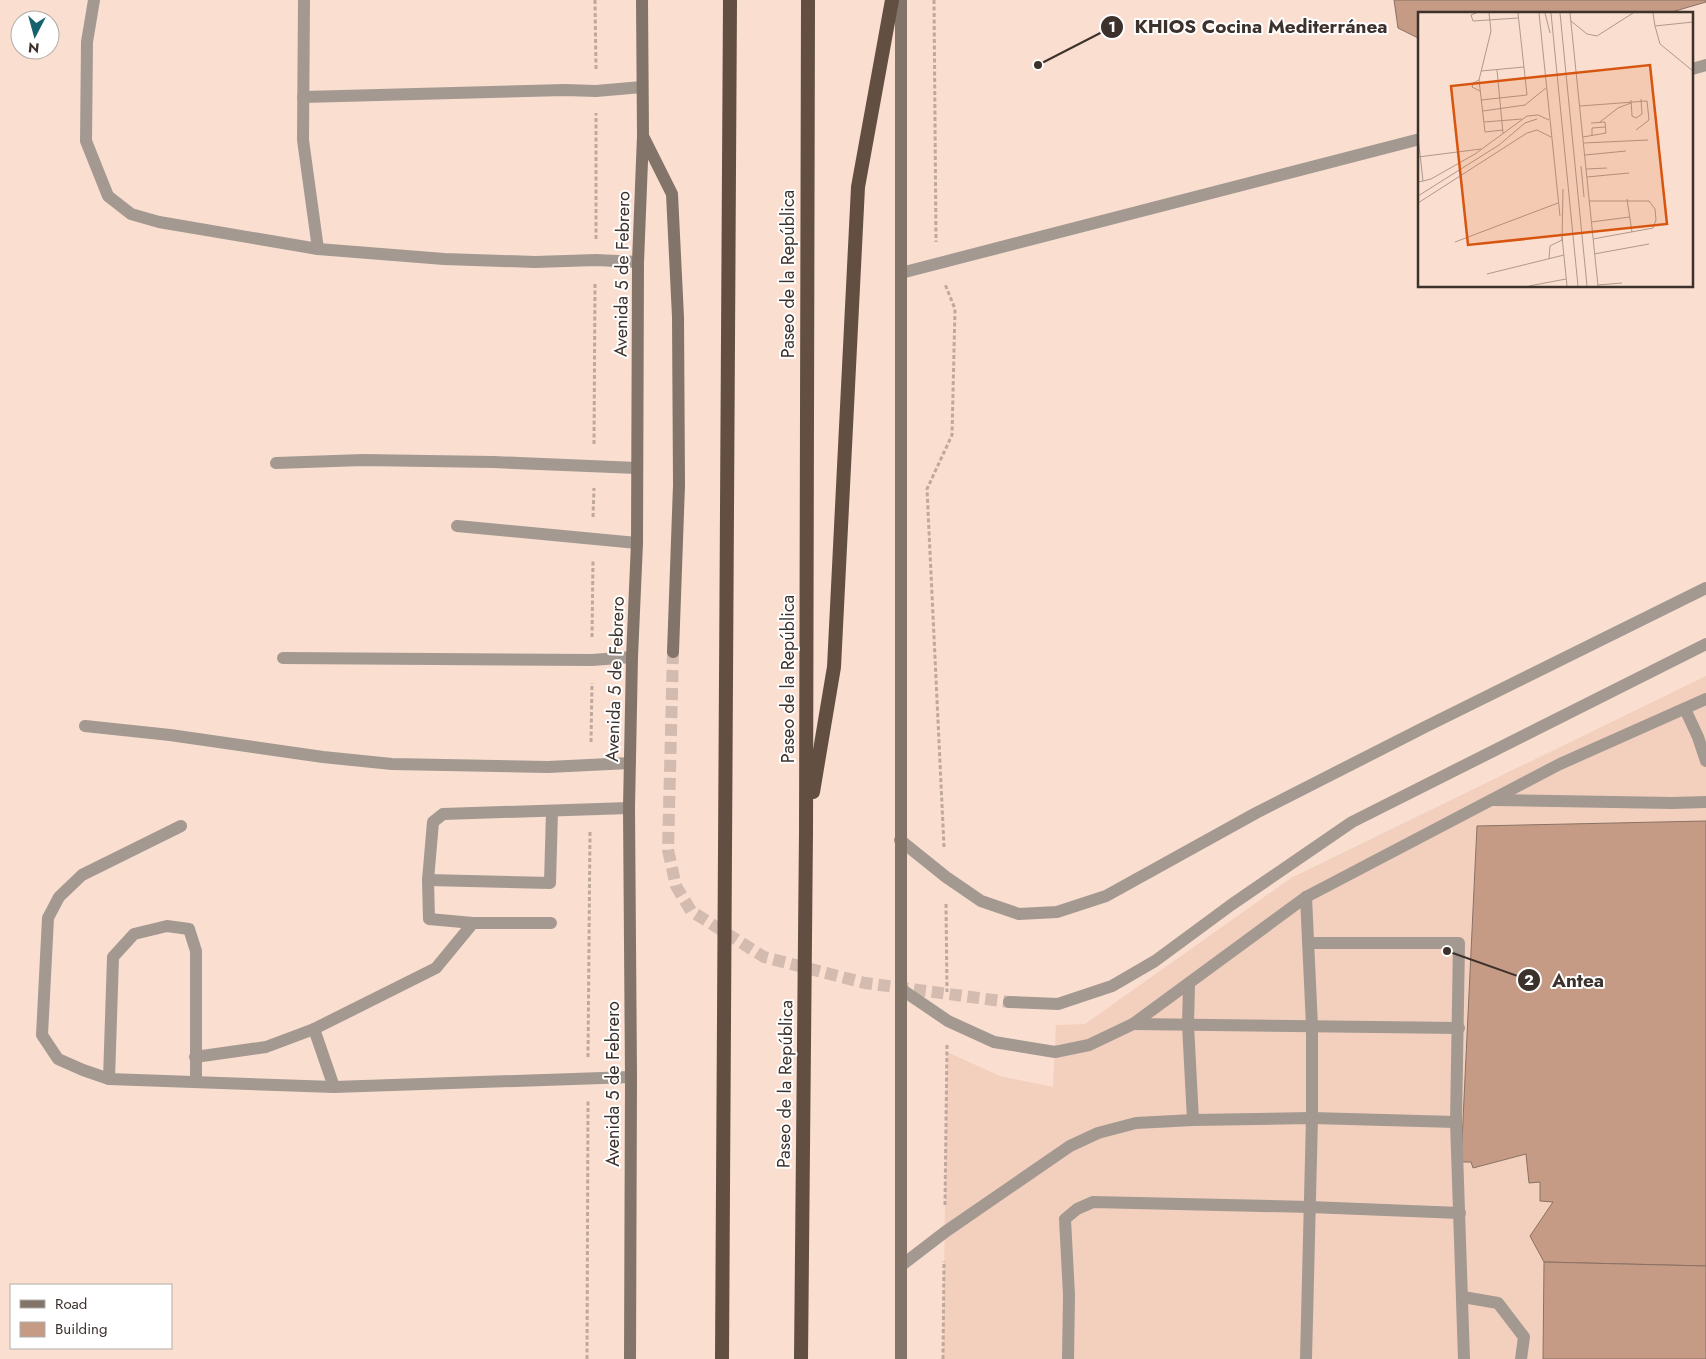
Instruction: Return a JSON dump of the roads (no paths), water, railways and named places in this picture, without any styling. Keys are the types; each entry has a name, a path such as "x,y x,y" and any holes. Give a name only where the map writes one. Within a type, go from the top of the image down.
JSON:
{"highway":[{"path":"722,1359 730,0"},
{"name":"Paseo de la República","path":"801,1359 806,832 808,0"},
{"path":"806,832 834,667 858,187 892,0"}],"main road":[{"name":"Avenida 5 de Febrero","path":"630,1359 631,1077 629,808 632,657 637,543 638,262 642,136 642,0"},
{"path":"901,0 901,1359"},
{"path":"642,136 672,194 678,317 678,455 673,652"}],"street":[{"path":"94,0 87,42 86,141 108,196 131,214 159,222 318,249 444,259 535,262 596,260 638,262"},
{"path":"304,0 304,140 318,249"},
{"path":"303,97 565,90 596,91 642,88"},
{"path":"901,273 1418,140"},
{"path":"276,463 363,460 493,462 637,468"},
{"path":"457,526 637,543"},
{"path":"900,840 946,877 981,901 1019,914 1057,912 1106,896 1273,804 1706,588"},
{"path":"1010,1002 1058,1004 1112,986 1155,961 1231,905 1352,822 1706,644"},
{"path":"283,658 592,660 632,657"},
{"path":"901,989 948,1021 994,1042 1055,1052 1089,1045 1133,1024 1306,897 1560,764 1706,699"},
{"path":"1685,709 1698,737 1706,761"},
{"path":"85,726 179,736 323,757 392,764 548,766 630,763"},
{"path":"1490,800 1706,802"},
{"path":"552,923 474,922 429,919 428,880 433,822 443,814 629,808"},
{"path":"428,880 550,883 552,811"},
{"path":"181,826 82,875 60,897 48,918 42,1035 58,1059 109,1079 334,1087 631,1077"},
{"path":"1306,897 1312,1026 1312,1118 1306,1359"},
{"path":"195,1056 266,1047 314,1029 436,968 474,922"},
{"path":"109,1079 114,957 134,934 167,926 189,929 196,951 196,1082"},
{"path":"1308,944 1460,943 1456,1122 1464,1359"},
{"path":"1188,984 1188,1025 1193,1120"},
{"path":"1133,1024 1459,1028"},
{"path":"314,1029 334,1087"},
{"path":"902,1265 976,1210 1070,1146 1098,1133 1136,1123 1312,1118 1456,1122"},
{"path":"1068,1359 1065,1219 1077,1209 1093,1202 1310,1207 1460,1213"},
{"path":"1463,1297 1498,1304 1524,1337 1521,1359"}],"tunnel":[{"path":"673,652 668,850 676,886 691,911 764,957 865,983 1009,1002"}],"place":[{"name":"KHIOS Cocina Mediterránea","path":"1038,65"},
{"name":"Antea","path":"1447,951"}]}
